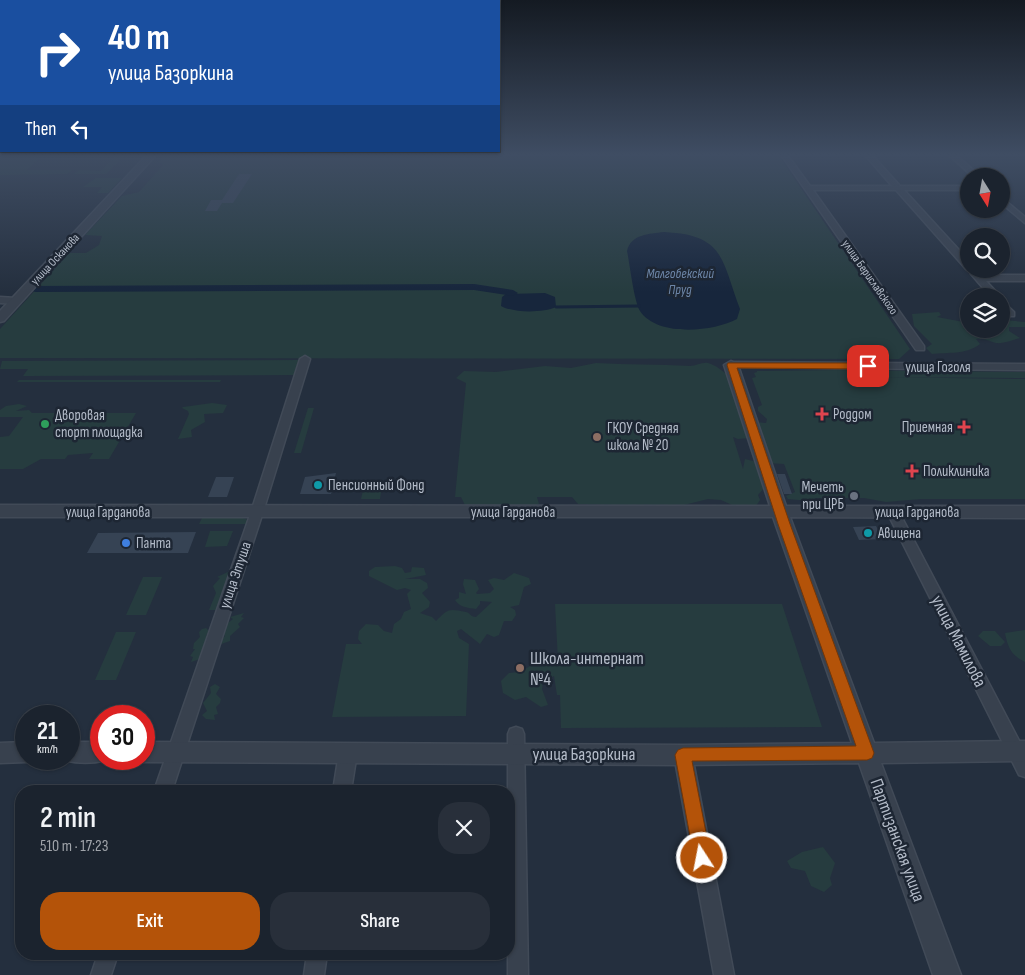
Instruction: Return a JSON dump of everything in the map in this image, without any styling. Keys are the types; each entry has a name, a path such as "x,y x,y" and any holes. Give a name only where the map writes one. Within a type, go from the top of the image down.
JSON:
{"street":[{"name":"улица Осканова","path":"0,318 108,202"},
{"name":"улица Бериславского","path":"816,202 922,351 927,367"},
{"path":"910,202 960,257"},
{"path":"1010,207 1025,220"},
{"path":"979,278 988,288"},
{"path":"1010,278 1025,278"},
{"path":"0,300 16,300"},
{"name":"улица Этуша","path":"165,785 257,512 305,359"},
{"name":"улица Гоголя","path":"731,365 1025,367"},
{"name":"Партизанская улица","path":"731,365 780,512 947,975"},
{"name":"улица Гарданова","path":"0,511 893,512 1024,514"},
{"name":"улица Мамилова","path":"893,512 1022,757"},
{"path":"516,744 518,975"},
{"name":"улица Базоркина","path":"155,752 348,753 516,744 683,755 867,753 1022,757"},
{"path":"0,753 15,752"},
{"path":"343,785 348,753"},
{"path":"683,755 724,975"},
{"path":"101,975 106,960"},
{"path":"314,975 316,960"}],"green space":[{"path":"117,202 810,202 910,349 899,359 0,358 0,329 69,253 86,253 99,245 102,236 85,235"},
{"path":"939,312 941,315 937,317 960,321 960,338 1010,338 1010,332 1020,338 1002,343 976,339 980,344 975,348 932,354 926,348 932,344 914,326 912,314"},
{"path":"1010,321 1025,322 1025,327 1010,327"},
{"path":"299,360 294,375 23,376 28,369 0,369 2,361"},
{"name":"ГКОУ Средняя школа № 20","path":"596,363 690,366 708,363 728,375 729,384 733,388 750,438 738,439 733,437 743,469 745,459 757,462 766,486 758,495 760,500 756,506 732,505 721,500 708,499 676,507 578,504 572,497 537,497 539,504 531,507 466,507 461,497 455,497 466,383 456,378 464,371 496,372 545,366 571,368"},
{"path":"757,371 1025,372 1025,378 877,377 1025,379 1025,499 921,499 886,502 864,498 816,498 810,501 788,499 786,496 795,492 784,464 768,463 754,422 766,423 767,419 758,411 758,407 762,405 752,378 756,377 754,373"},
{"path":"19,380 221,380 220,382 17,382"},
{"path":"212,403 227,405 223,413 204,414 205,422 191,430 192,437 178,439 189,414 188,411 182,408"},
{"path":"19,404 27,406 16,411 29,410 32,413 136,413 109,459 89,459 93,453 68,455 65,459 41,459 23,469 0,469 0,437 9,436 23,417 0,417 0,410 6,406"},
{"path":"308,408 314,408 301,453 294,453"},
{"path":"365,481 387,481 386,485 382,485 380,499 361,499"},
{"path":"240,517 246,519 250,524 199,524 202,518"},
{"path":"210,531 233,531 227,546 205,547"},
{"path":"395,566 402,568 405,573 411,572 412,567 424,568 426,575 405,579 420,579 427,583 428,588 422,593 430,602 429,607 420,613 432,617 436,621 449,610 466,612 476,617 492,602 480,601 476,609 461,606 455,600 459,598 459,592 466,594 463,584 464,579 475,580 479,589 477,594 490,593 494,589 488,580 494,578 504,580 514,573 529,578 531,584 524,587 519,605 510,607 515,610 516,615 512,621 504,621 499,635 494,637 487,634 480,644 461,629 457,631 459,638 469,644 466,716 332,717 346,644 362,644 358,639 359,631 366,624 378,625 384,631 392,633 394,624 401,619 404,612 411,609 407,594 411,590 405,588 397,590 369,576 369,571 375,567"},
{"path":"230,571 221,610 209,610 216,593 213,586 220,578 217,577"},
{"path":"143,577 162,577 146,615 126,615"},
{"path":"555,604 782,604 822,727 561,728 560,695 557,695 554,676 543,682 542,689 548,705 541,707 526,697 515,700 503,693 501,681 509,673 522,671 536,663 549,660 558,661"},
{"path":"244,613 241,617 244,618 238,624 240,627 230,636 230,641 221,644 220,641 225,636 223,633 225,625 233,619 230,617"},
{"path":"206,628 209,631 206,636 208,638 200,659 191,662 193,657 190,656 195,649 193,649 194,643 200,637 199,632"},
{"path":"1025,630 1025,662 1016,657 1011,650 1005,633"},
{"path":"983,631 995,631 1005,642 1001,646 990,646 978,636"},
{"path":"116,632 136,632 116,680 95,680"},
{"path":"215,684 220,687 216,694 221,699 216,707 218,714 214,715 215,720 206,719 202,715 207,711 203,703 211,693 210,687"},
{"path":"823,847 835,863 830,878 832,885 824,892 811,886 805,871 791,868 787,861 802,852"}],"water":[{"name":"Малгобекский Пруд","path":"664,232 699,238 710,244 718,253 724,263 740,309 737,319 714,327 686,330 659,325 648,319 640,311 634,291 627,251 632,241 637,238 647,234"},
{"path":"545,293 555,297 556,307 528,311 513,310 501,306 502,297 506,294"}],"building":[{"path":"210,202 234,202 222,203 217,211 205,211"},
{"name":"Пенсионный Фонд","path":"336,473 331,494 300,494 305,477"},
{"path":"777,474 785,474 792,494 784,494"},
{"path":"216,477 234,477 227,497 208,497"},
{"name":"Авицена","path":"876,526 883,539 859,540 853,527"},
{"path":"196,532 188,553 87,553 98,533"}],"waterway":[{"path":"35,289 474,287 513,293"},
{"path":"556,307 639,306"}],"place":[{"name":"Роддом","path":"822,414"},
{"name":"Дворовая спорт площадка","path":"45,424"},
{"name":"Приемная","path":"964,427"},
{"name":"ГКОУ Средняя школа № 20","path":"597,437"},
{"name":"Поликлиника","path":"912,471"},
{"name":"Пенсионный Фонд","path":"318,485"},
{"name":"Мечеть при ЦРБ","path":"854,496"},
{"name":"Авицена","path":"868,533"},
{"name":"Панта","path":"126,543"},
{"name":"Школа-интернат №4","path":"520,668"}],"route":[{"path":"702,858 683,755 867,753 784,524 731,365 868,366"}]}
